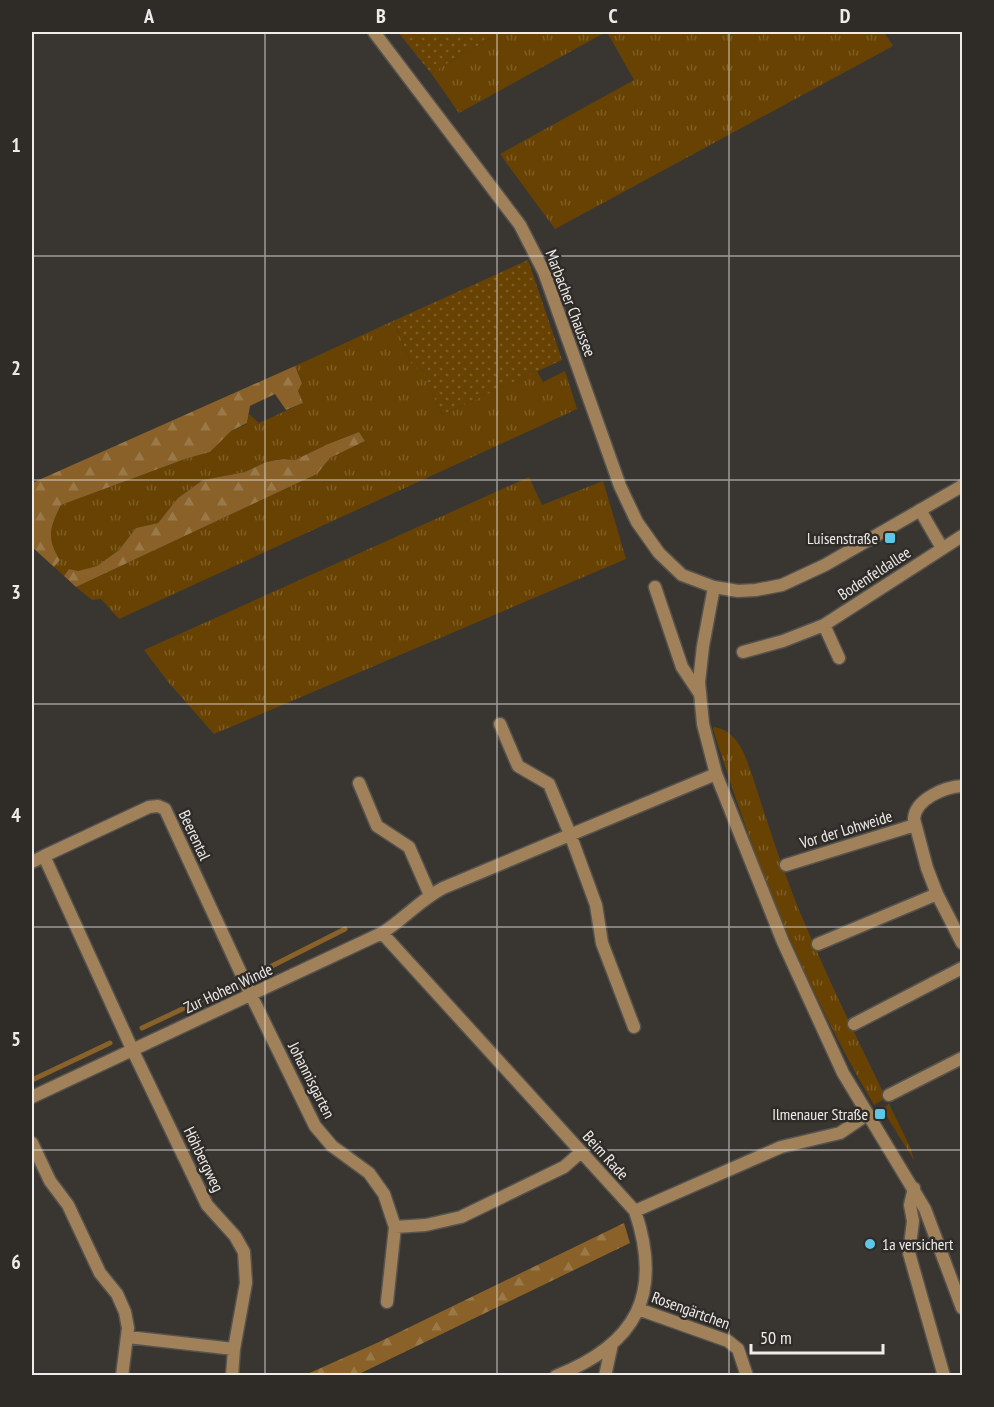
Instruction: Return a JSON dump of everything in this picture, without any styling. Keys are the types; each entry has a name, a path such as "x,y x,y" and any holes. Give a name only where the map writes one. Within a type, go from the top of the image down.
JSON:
{"street":[{"name":"Marbacher Chaussee","path":"374,32 520,225 544,272 620,486 637,522 659,554 682,575 714,587"},
{"name":"Bodenfeldallee","path":"714,587 738,591 782,585 825,565 963,486"},
{"path":"920,510 942,548"},
{"name":"Bodenfeldallee","path":"743,652 783,641 824,625 963,536"},
{"path":"655,587 682,667 700,694"},
{"path":"714,587 703,646 700,694 703,724 716,774 783,942 843,1073 925,1209 963,1308"},
{"path":"824,625 839,658"},
{"path":"500,724 518,766 549,784 596,905 602,943 634,1027"},
{"name":"Zur Hohen Winde","path":"32,1098 382,933 430,895 716,774"},
{"path":"358,783 377,826 409,847 430,895"},
{"name":"Vor der Lohweide","path":"963,786 953,787 925,800 914,813 927,868 937,894 963,943"},
{"name":"Beerental","path":"32,862 149,807 158,806 165,809 251,995"},
{"name":"Vor der Lohweide","path":"786,865 915,825"},
{"path":"44,856 133,1051"},
{"path":"818,944 937,894"},
{"name":"Beim Rade","path":"382,933 635,1211"},
{"path":"854,1024 963,968"},
{"name":"Johannisgarten","path":"251,995 315,1126 332,1146 369,1173 390,1208 395,1227 387,1302"},
{"name":"Höhbergweg","path":"133,1051 207,1205 235,1236 244,1252 246,1283 234,1349 232,1376"},
{"path":"889,1095 963,1058"},
{"path":"556,1376 587,1362 612,1344 629,1327 638,1309 645,1290 647,1264 645,1243 635,1211 781,1147 840,1133 868,1114"},
{"path":"32,1143 50,1181 68,1205 100,1273 117,1294 122,1305 128,1322 122,1376"},
{"path":"395,1227 426,1225 462,1217 564,1167 581,1152"},
{"path":"914,1188 910,1205 913,1221 909,1253 944,1376"},
{"name":"Rosengärtchen","path":"638,1309 728,1341 738,1349 747,1376"},
{"path":"128,1337 234,1349"},
{"path":"605,1376 612,1344"}],"green space":[{"path":"398,32 501,32 431,73"},
{"path":"501,32 606,32 459,113 431,73"},
{"path":"607,32 884,32 893,46 555,229 500,154 634,80"},
{"path":"528,260 562,360 442,415 421,367 414,369 393,321"},
{"path":"393,321 414,369 421,366 442,415 537,371 543,382 565,371 577,409 119,619 101,599 92,600 76,587 317,474 330,458 365,441 359,432 295,460 283,459 266,462 245,472 203,480 178,498 158,523 136,528 119,550 97,566 78,571 69,569 64,576 54,567 60,560 51,539 51,532 61,505 210,452 231,431 247,424 249,414 259,423 303,403 298,391 302,382 295,366"},
{"path":"295,366 302,383 298,391 303,403 286,410 275,394 250,406 247,423 231,431 210,452 61,505 51,533 53,545 60,560 54,567 32,547 32,483"},
{"path":"359,432 365,441 330,458 317,474 76,587 64,576 69,569 78,571 97,566 119,550 136,528 158,523 178,498 203,480 245,472 266,462 283,459 295,460"},
{"path":"529,477 542,505 603,481 626,559 214,734 169,683 144,650"},
{"path":"714,727 730,734 744,754 798,906 834,990 886,1098 874,1105 826,1015 783,922 746,827"},
{"path":"889,1104 914,1160 884,1112 880,1110"},
{"path":"624,1223 630,1243 357,1375 305,1375 379,1342"}],"waterway":[{"path":"256,974 345,929"},
{"path":"142,1028 229,987"},
{"path":"32,1080 110,1043"}],"place":[{"name":"Luisenstraße","path":"890,538"},
{"name":"Ilmenauer Straße","path":"880,1114"},
{"name":"1a versichert","path":"870,1244"}]}
